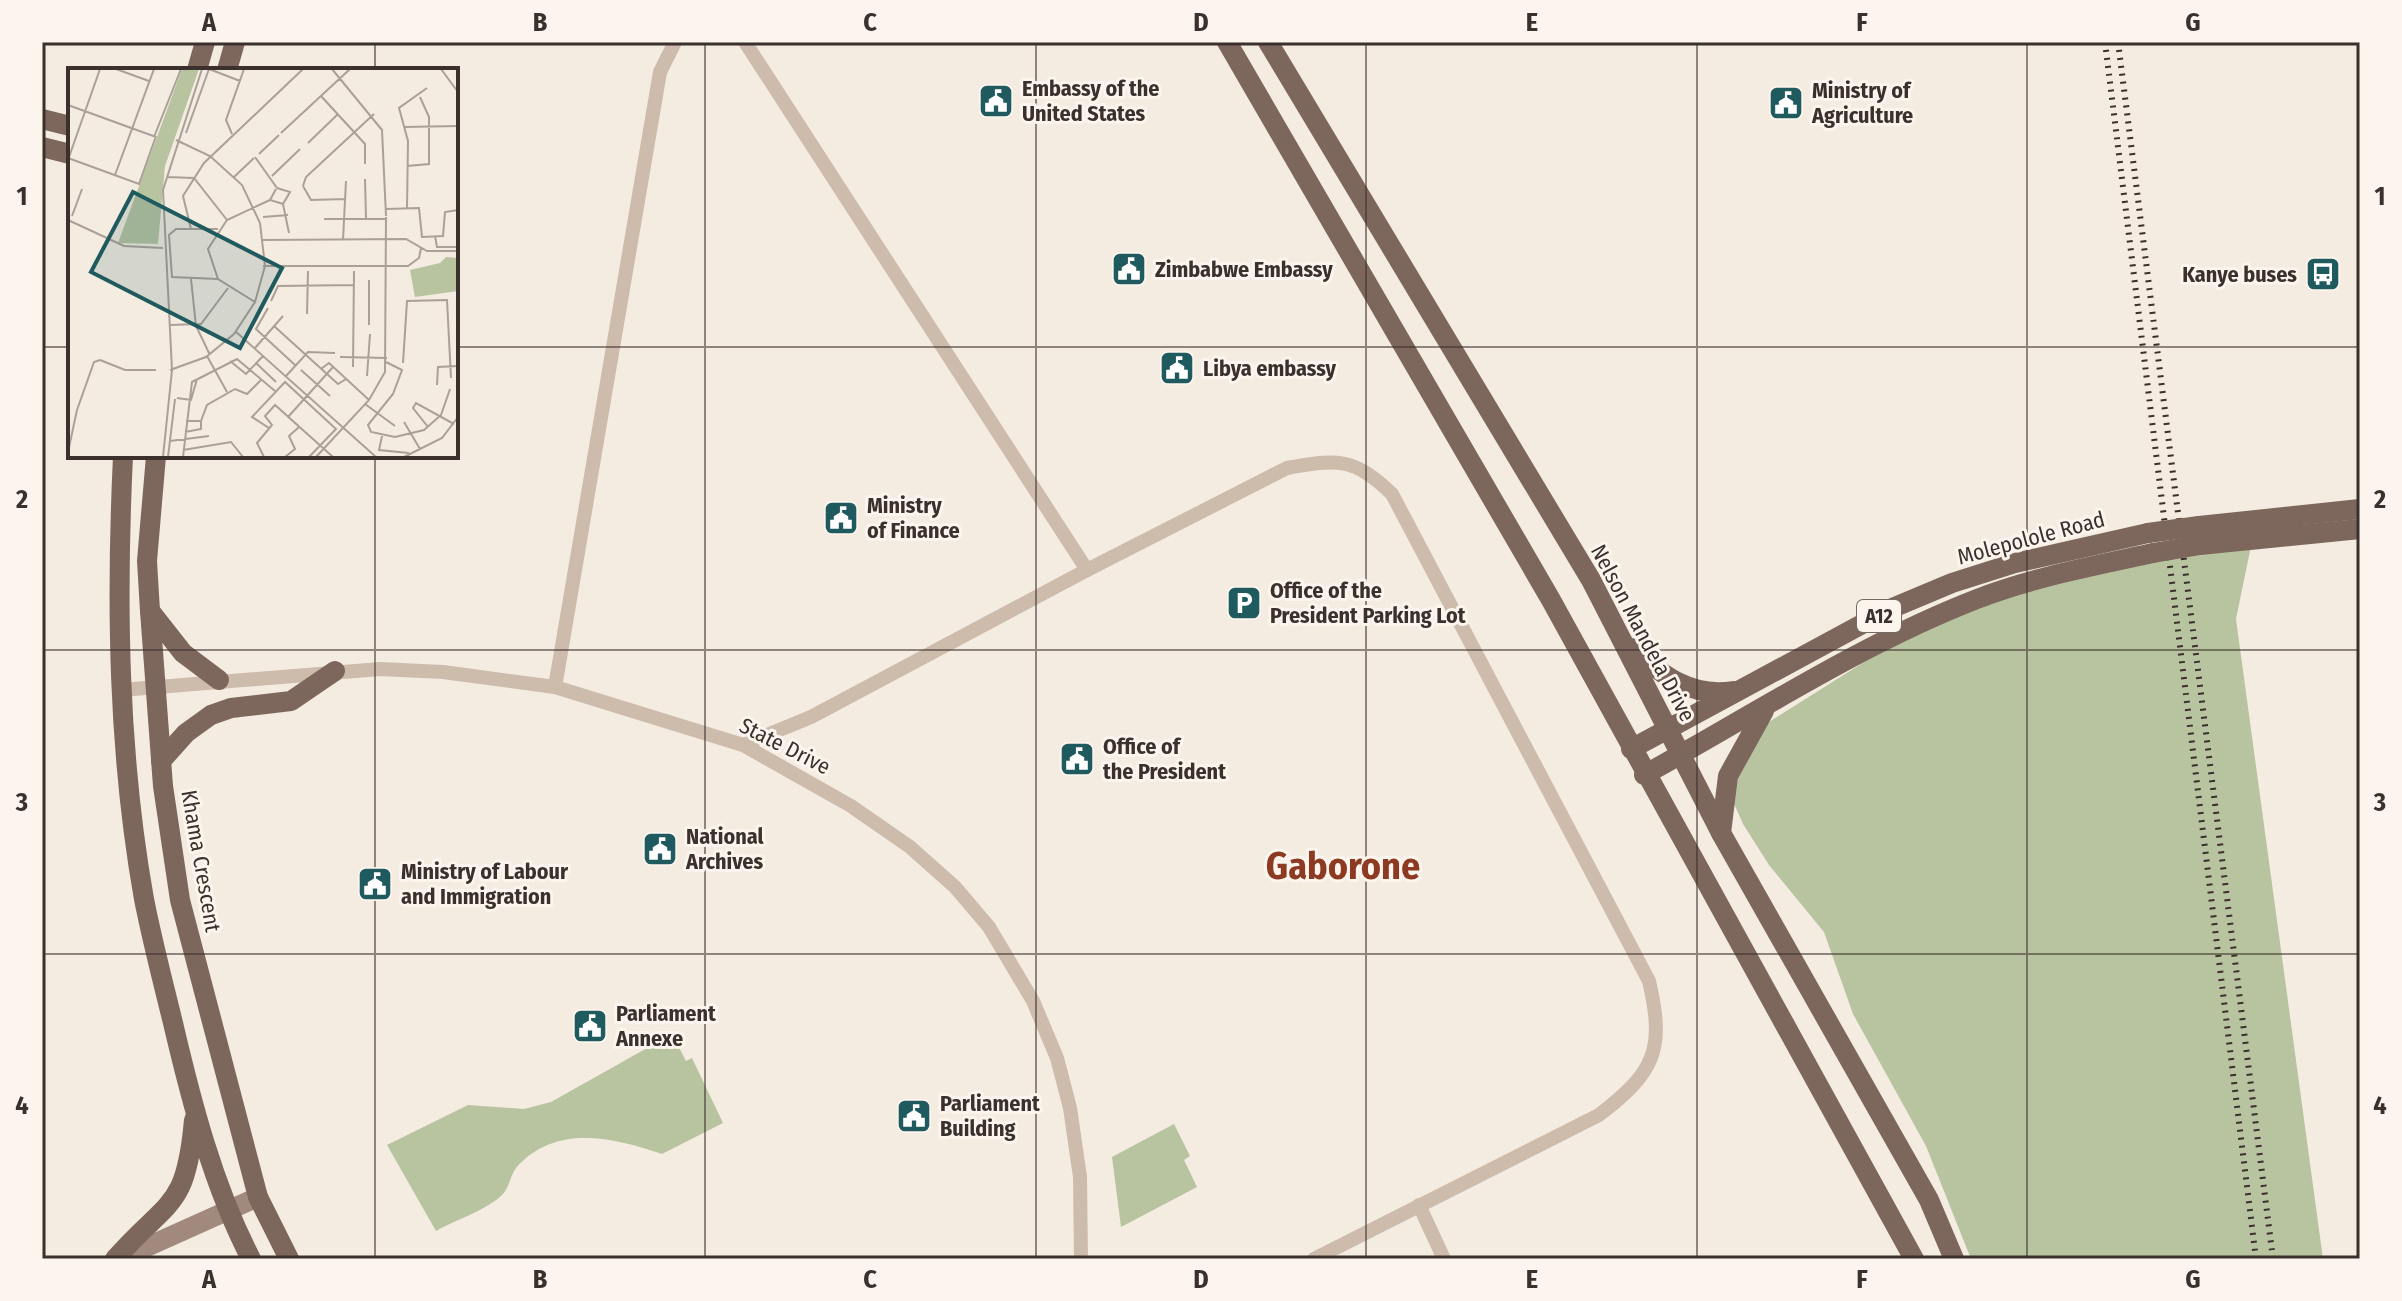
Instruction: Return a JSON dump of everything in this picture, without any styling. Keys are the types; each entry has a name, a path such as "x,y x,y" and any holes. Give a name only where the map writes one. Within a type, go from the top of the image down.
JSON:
{"main road":[{"path":"198,68 205,42"},
{"path":"228,68 235,42"},
{"path":"1227,42 1551,600 1644,775 1879,1189 1914,1259"},
{"name":"Nelson Mandela Drive","path":"1268,42 1591,580 1721,833 1929,1200 1954,1259"},
{"path":"1281,42 1302,99"},
{"path":"42,119 68,126"},
{"path":"42,147 68,154"},
{"path":"123,458 118,554 121,690 144,898 195,1108 226,1210 251,1259"},
{"name":"Khama Crescent","path":"156,458 147,561 161,761 180,900 258,1197 289,1259"},
{"name":"A12","path":"2199,536 2360,509"},
{"name":"A12","path":"2199,536 2360,529"},
{"name":"Molepolole Road","path":"1644,775 1895,636 2042,567 2148,533 2199,536"},
{"name":"Molepolole Road","path":"1631,749 1890,609 1952,583 2042,567 2153,553 2199,536"},
{"path":"150,611 183,653 219,680"},
{"path":"1625,643 1661,675 1689,688 1711,695 1745,689"},
{"path":"161,761 186,733 211,715 231,708 291,701 335,671"},
{"path":"1721,833 1728,776 1766,708"},
{"path":"117,1259 172,1204 186,1179 195,1108"},
{"path":"117,1259 258,1197"}],"street":[{"path":"555,687 660,72 675,42"},
{"path":"745,42 1087,570"},
{"path":"743,745 811,717 1287,468 1320,462 1347,463 1369,471 1392,494 1624,931 1649,981 1657,1015 1654,1057 1627,1093 1599,1115 1314,1259"},
{"name":"State Drive","path":"121,690 335,671 443,672 555,687 743,745 851,806 910,847 955,887 995,936 1033,1001 1057,1058 1080,1177 1081,1259"},
{"path":"1419,1205 1444,1259"}],"green space":[{"path":"2251,546 2236,619 2323,1259 1971,1259 1926,1146 1853,1014 1824,932 1769,865 1743,824 1732,799 1734,778 1764,725 1888,647 1966,609 2047,580"},
{"path":"672,1034 686,1061 692,1058 723,1123 662,1154 625,1143 586,1138 549,1145 516,1168 504,1192 495,1201 436,1231 387,1145 468,1105 524,1109 551,1102"},
{"path":"1174,1124 1190,1156 1184,1160 1197,1187 1121,1227 1112,1157"}],"railway":[{"path":"2105,42 2256,1259"},
{"path":"2118,42 2273,1259"}],"place":[{"name":"Embassy of the United States","path":"996,101"},
{"name":"Ministry of Agriculture","path":"1786,103"},
{"name":"Zimbabwe Embassy","path":"1129,269"},
{"name":"Kanye buses","path":"2323,274"},
{"name":"Libya embassy","path":"1177,368"},
{"name":"Ministry of Finance","path":"841,518"},
{"name":"Office of the President Parking Lot","path":"1244,603"},
{"name":"Office of the President","path":"1077,759"},
{"name":"National Archives","path":"660,849"},
{"name":"Ministry of Labour and Immigration","path":"375,884"},
{"name":"Parliament Annexe","path":"590,1026"},
{"name":"Parliament Building","path":"914,1116"}],"district":[{"name":"Gaborone","path":"1343,866"}]}
